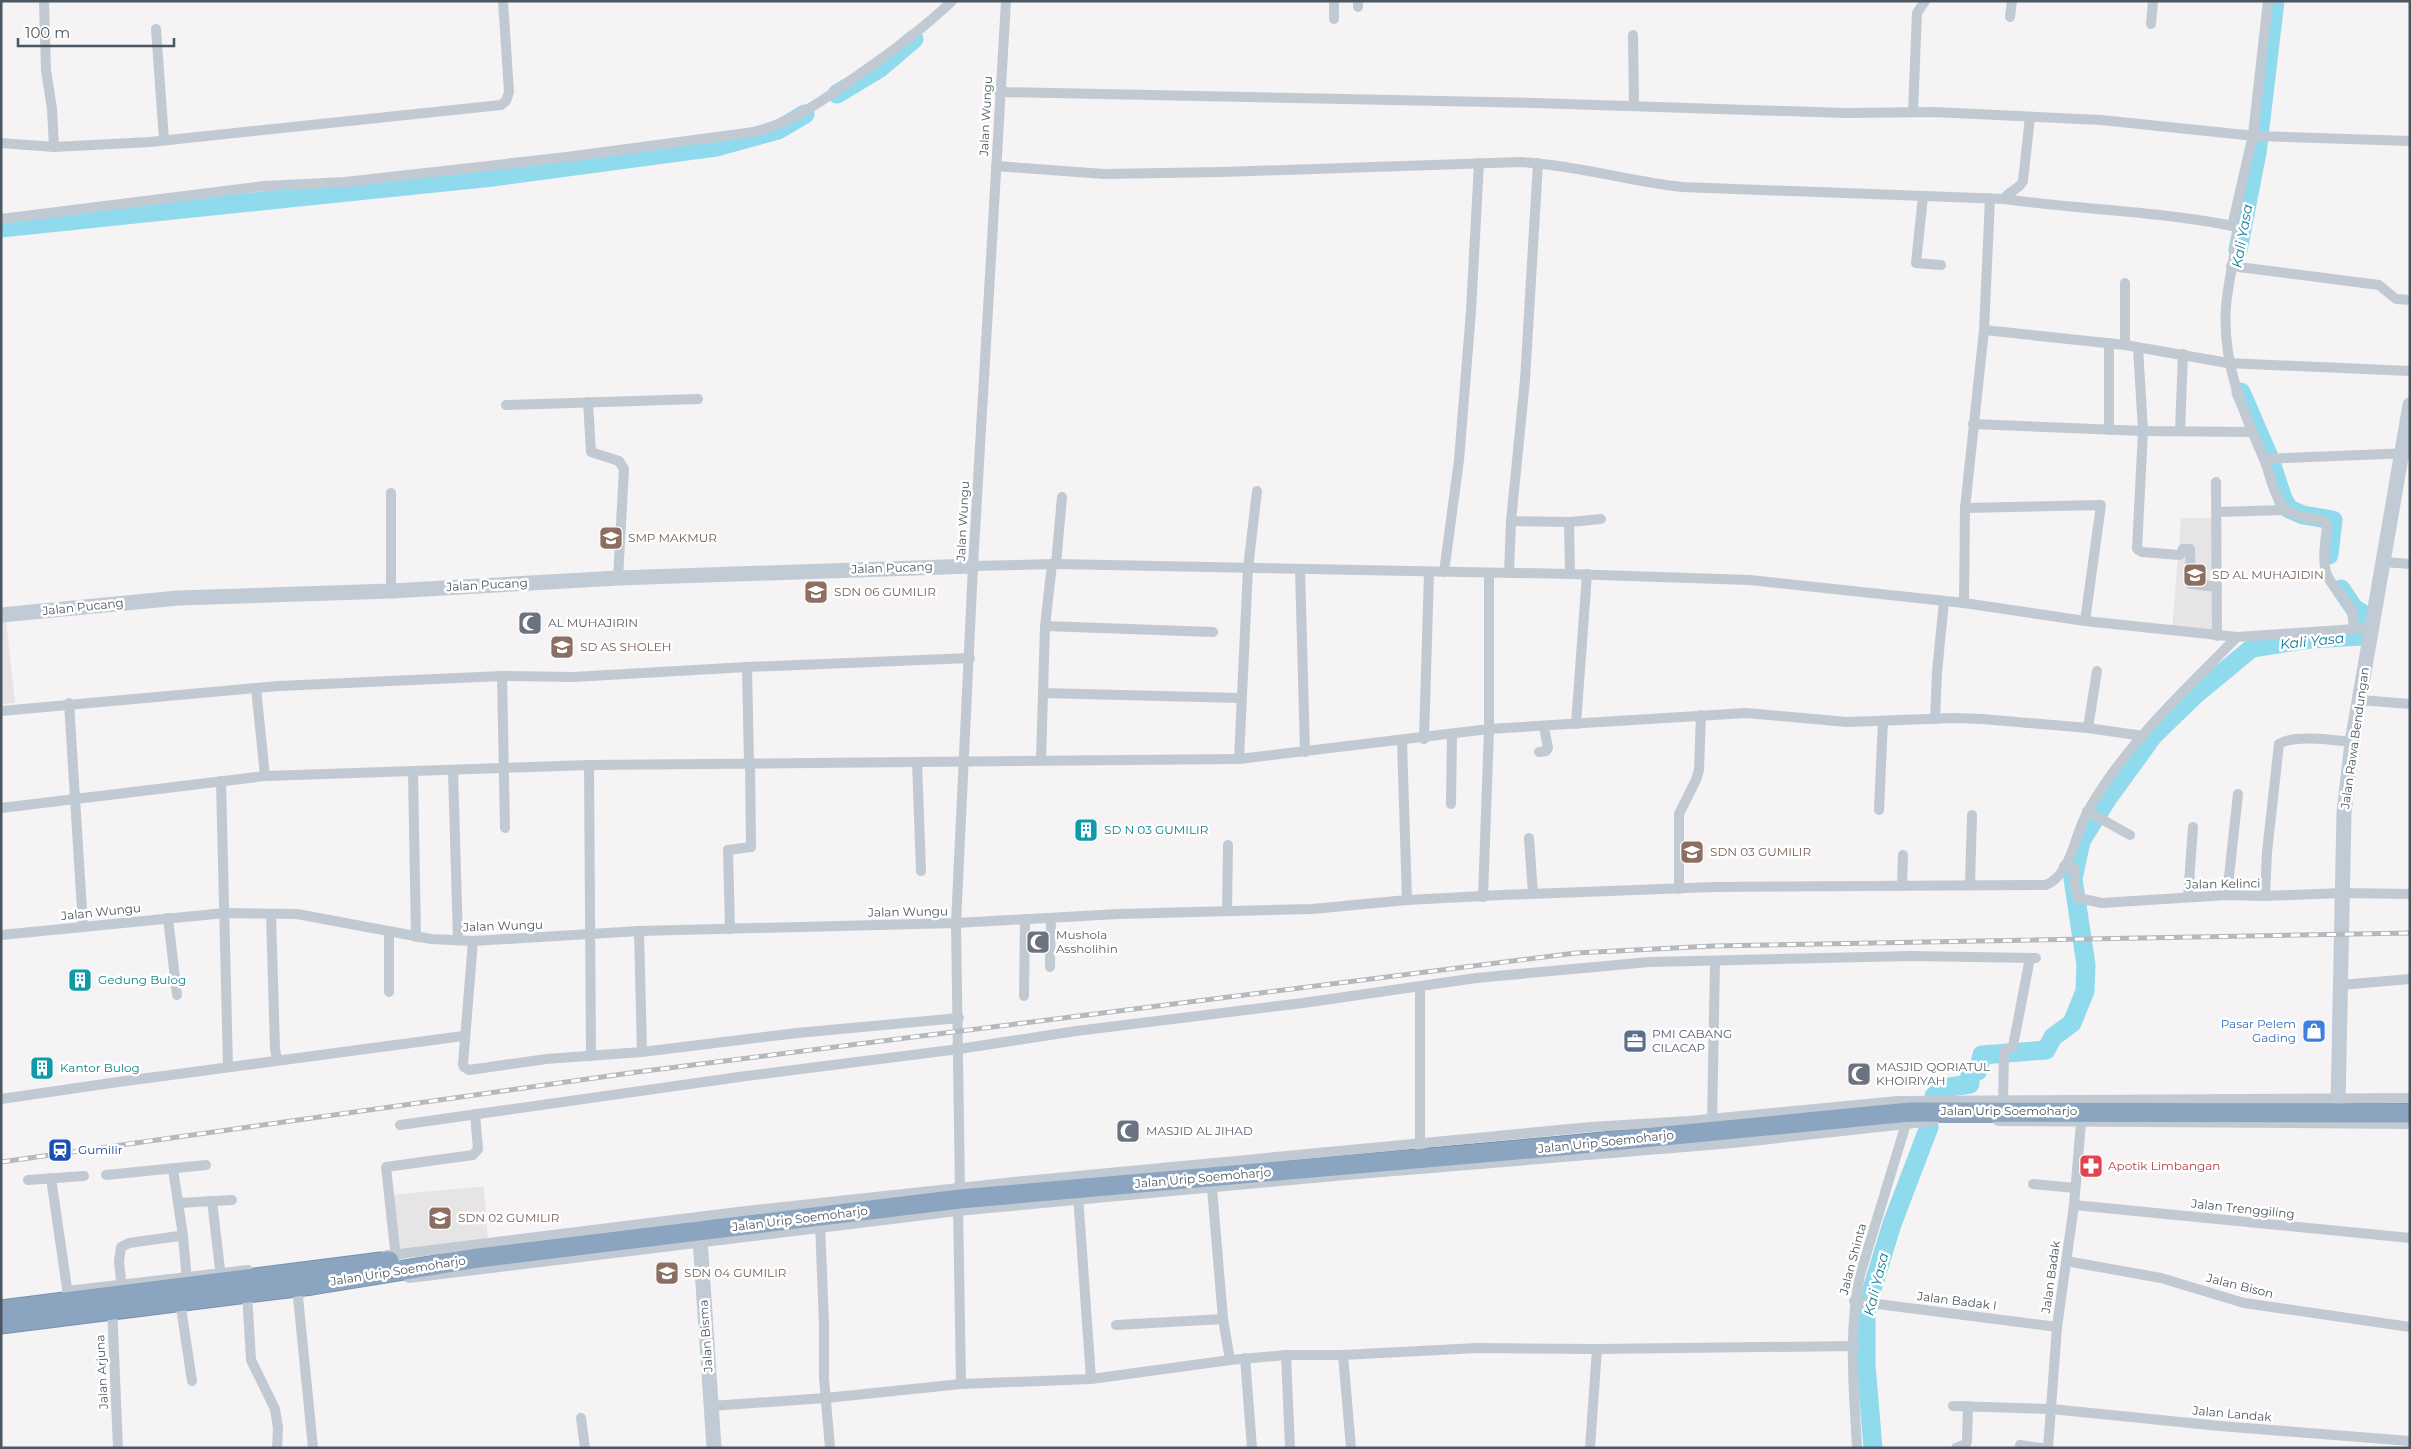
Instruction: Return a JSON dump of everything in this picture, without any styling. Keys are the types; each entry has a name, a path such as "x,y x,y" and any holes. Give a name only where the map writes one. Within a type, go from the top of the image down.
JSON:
{"highway":[{"name":"Jalan Urip Soemoharjo","path":"184,1292 221,1277 395,1257 820,1222 959,1198 1078,1195 1213,1183 1681,1131 1712,1121 1912,1106 2003,1102 2287,1107 2338,1101 2410,1105"},
{"name":"Jalan Urip Soemoharjo","path":"1,1324 116,1299 184,1292 247,1295 298,1289 478,1258 699,1232 959,1198 1420,1147 1908,1117 2410,1113"},
{"name":"Jalan Urip Soemoharjo","path":"1,1310 68,1296 116,1299"}],"street":[{"path":"44,1 46,70 52,109 54,147"},
{"path":"1,143 54,147 164,140 501,104 506,101 509,92 503,1"},
{"path":"1,219 264,186 345,182 576,156 754,132 782,124 822,101 883,58 932,20 952,1"},
{"name":"Jalan Wungu","path":"1,934 225,913 297,914 416,937 473,942 640,931 956,923 999,92 1006,1"},
{"path":"1334,1 1334,19"},
{"path":"1912,112 1917,13 1925,1"},
{"path":"2010,17 2012,1"},
{"path":"2151,24 2153,1"},
{"path":"2232,226 2257,136 2268,1"},
{"path":"156,29 164,140"},
{"path":"1632,36 1634,105"},
{"path":"999,92 1634,105 1846,113 1912,112 2101,120 2257,136 2410,141"},
{"path":"2004,199 2007,194 2020,187 2023,180 2030,117"},
{"path":"1444,572 1460,450 1471,311 1479,163"},
{"path":"996,166 1124,173 1538,163 1646,183 1682,187 1990,198 2081,209 2179,217 2232,226 2238,228 2235,267 2226,308 2233,363 2252,432 2269,459 2275,492 2286,510"},
{"path":"1510,573 1511,521 1528,340 1538,163"},
{"path":"1923,197 1916,263 1941,265"},
{"path":"1964,603 1965,508 1984,330 1990,198"},
{"path":"2235,267 2379,285 2396,299 2410,300"},
{"path":"2125,283 2125,345"},
{"path":"1984,330 2125,345 2233,363 2410,371"},
{"path":"2108,343 2109,430"},
{"path":"2138,348 2143,431 2138,549 2142,552 2180,555 2183,548 2190,549 2191,584 2217,587"},
{"path":"2180,431 2183,354"},
{"path":"506,405 698,399"},
{"path":"588,402 591,452 619,461 624,469 618,578"},
{"name":"Jalan Rawa Bendungan","path":"2338,1101 2344,813 2359,700 2360,629 2384,562 2406,453 2410,405"},
{"path":"1973,424 2143,431 2252,432"},
{"path":"2269,459 2406,453"},
{"path":"2216,482 2217,636"},
{"path":"1238,759 1248,568 1257,492"},
{"path":"391,591 392,493"},
{"path":"1040,760 1045,626 1062,497"},
{"path":"1965,508 2101,505 2085,621"},
{"path":"974,566 1054,564 1587,574 1750,580 1964,603 2085,621 2217,636 2237,637 2360,629 2353,612 2326,574 2327,525 2322,520 2303,518 2286,510 2216,512"},
{"path":"1511,521 1570,522 1601,519"},
{"path":"1570,522 1570,574"},
{"path":"2384,562 2410,564"},
{"name":"Jalan Pucang","path":"1,615 178,598 391,591 618,578 974,566"},
{"path":"1300,569 1305,752"},
{"path":"1424,739 1429,572"},
{"path":"1483,896 1489,729 1489,573"},
{"path":"1576,724 1587,574"},
{"path":"1935,715 1944,601"},
{"path":"1045,626 1213,632"},
{"path":"961,1384 959,1018 956,923 1312,909 1407,900 1533,894 1902,885 2046,885 2054,881 2068,867 2089,813 2116,769 2143,736 2237,637"},
{"path":"1,711 69,703 256,688 502,676 573,677 747,666 970,658"},
{"path":"730,928 728,850 751,847 747,666"},
{"path":"2088,728 2097,671"},
{"path":"502,676 505,828"},
{"path":"256,688 265,776"},
{"path":"1043,693 1240,698"},
{"path":"2359,700 2410,704"},
{"path":"69,703 73,799 82,926"},
{"path":"1,808 265,776 589,765 1238,759 1424,739 1489,729 1755,713 1830,722 1883,721 1935,715 2088,728 2143,736"},
{"path":"1679,889 1679,814 1698,774 1701,715"},
{"path":"1879,810 1883,721"},
{"path":"1539,752 1546,751 1548,748 1544,726"},
{"path":"1451,804 1452,734"},
{"path":"2265,896 2267,852 2279,745 2292,740 2322,739 2352,742"},
{"path":"1402,741 1407,900"},
{"path":"917,762 921,871"},
{"path":"589,765 591,1056"},
{"path":"453,771 458,940"},
{"path":"413,772 416,937"},
{"path":"221,781 228,1067"},
{"path":"2227,895 2238,794"},
{"path":"2089,813 2130,835"},
{"path":"1970,884 1972,815"},
{"path":"2188,897 2193,827"},
{"path":"1528,838 1533,894"},
{"path":"1227,911 1228,844"},
{"path":"1902,885 1903,855"},
{"name":"Jalan Kelinci","path":"2068,867 2074,878 2077,895 2082,900 2102,903 2227,895 2265,896 2342,892 2410,894"},
{"path":"271,914 275,1049 277,1060"},
{"path":"168,918 177,995"},
{"path":"1050,967 1051,918"},
{"path":"1024,996 1025,919"},
{"path":"640,931 642,1052"},
{"path":"389,932 389,992"},
{"path":"473,942 463,1036 463,1064 469,1070 546,1059 642,1052 797,1033 959,1018"},
{"path":"400,1125 959,1049 1076,1031 1476,978 1649,962 1911,956 2033,958 2013,1046 2004,1053 2003,1102"},
{"path":"1420,986 1420,1147 1591,1127 1712,1121 1715,961"},
{"path":"2341,985 2410,979"},
{"path":"1,1099 463,1036"},
{"path":"2338,1101 2410,1098"},
{"path":"475,1114 478,1149 473,1155 386,1167 395,1257 746,1212 959,1198"},
{"path":"1230,1360 1223,1319 1213,1183 1734,1143 1908,1117"},
{"name":"Jalan Shinta","path":"1857,1448 1854,1346 1864,1302 1860,1275 1908,1117"},
{"path":"2084,1117 2410,1124"},
{"name":"Jalan Badak","path":"2048,1448 2057,1327 2084,1117"},
{"path":"106,1175 206,1165"},
{"path":"173,1169 183,1236 184,1292 192,1381"},
{"path":"28,1180 84,1176"},
{"path":"51,1178 68,1296"},
{"path":"2033,1184 2075,1188"},
{"path":"1078,1195 1091,1379"},
{"path":"179,1203 232,1200"},
{"path":"212,1201 221,1277"},
{"name":"Jalan Trenggiling","path":"2074,1205 2410,1238"},
{"path":"820,1222 824,1378 830,1448"},
{"name":"Jalan Bisma","path":"699,1232 714,1448"},
{"name":"Jalan Arjuna","path":"118,1448 116,1299 121,1247 129,1243 183,1236"},
{"name":"Jalan Bison","path":"2066,1261 2161,1278 2244,1303 2410,1327"},
{"path":"298,1289 313,1448"},
{"path":"116,1299 184,1292"},
{"path":"247,1295 251,1360 275,1409 278,1428 277,1448"},
{"name":"Jalan Badak I","path":"1864,1302 2057,1327"},
{"path":"1116,1325 1223,1319"},
{"path":"711,1406 826,1398 961,1384 1091,1379 1245,1358 1286,1355 1343,1355 1477,1348 1597,1349 1854,1346"},
{"path":"1590,1448 1597,1349"},
{"path":"1286,1355 1290,1448"},
{"path":"1343,1355 1351,1448"},
{"path":"1245,1358 1252,1448"},
{"name":"Jalan Landak","path":"1953,1406 2051,1409 2230,1427 2410,1441"},
{"path":"1956,1448 1966,1443 1968,1406"},
{"path":"581,1418 584,1448"},
{"path":"2020,1445 2041,1448"}],"shaded area":[{"name":"SD AL MUHAJIDIN","path":"2181,518 2212,518 2216,634 2172,631"},
{"path":"6,621 15,703 1,704 1,622"},
{"name":"SDN 02 GUMILIR","path":"484,1187 488,1240 397,1253 390,1195"}],"waterway":[{"name":"Kali Yasa","path":"2238,250 2257,153 2275,1"},
{"path":"837,94 880,68 914,39"},
{"path":"1,228 493,177 716,147 778,130 805,114"},
{"name":"Kali Yasa","path":"2241,392 2270,459 2283,499 2289,509 2303,515 2333,520 2329,555"},
{"name":"Kali Yasa","path":"1934,1096 1943,1088 1970,1084 1970,1070 1978,1071 1982,1055 2046,1050 2053,1037 2072,1023 2085,991 2086,965 2073,879 2081,841 2108,798 2153,736 2194,696 2252,648 2310,639 2362,636 2363,614 2354,608 2341,589"},
{"name":"Kali Yasa","path":"1873,1448 1866,1365 1866,1309 1892,1224 1929,1127"}],"railway":[{"path":"1,1162 637,1072 1576,953 1713,946 2410,933"}],"place":[{"name":"SMP MAKMUR","path":"611,538"},
{"name":"SD AL MUHAJIDIN","path":"2195,575"},
{"name":"SDN 06 GUMILIR","path":"816,592"},
{"name":"AL MUHAJIRIN","path":"530,623"},
{"name":"SD AS SHOLEH","path":"562,647"},
{"name":"SD N 03 GUMILIR","path":"1086,830"},
{"name":"SDN 03 GUMILIR","path":"1692,852"},
{"name":"Mushola Assholihin","path":"1038,942"},
{"name":"Gedung Bulog","path":"80,980"},
{"name":"Pasar Pelem Gading","path":"2314,1031"},
{"name":"PMI CABANG CILACAP","path":"1635,1041"},
{"name":"Kantor Bulog","path":"42,1068"},
{"name":"MASJID QORIATUL KHOIRIYAH","path":"1859,1074"},
{"name":"MASJID AL JIHAD","path":"1128,1131"},
{"name":"Gumilir","path":"60,1150"},
{"name":"Apotik Limbangan","path":"2091,1166"},
{"name":"SDN 02 GUMILIR","path":"440,1218"},
{"name":"SDN 04 GUMILIR","path":"667,1273"}]}
